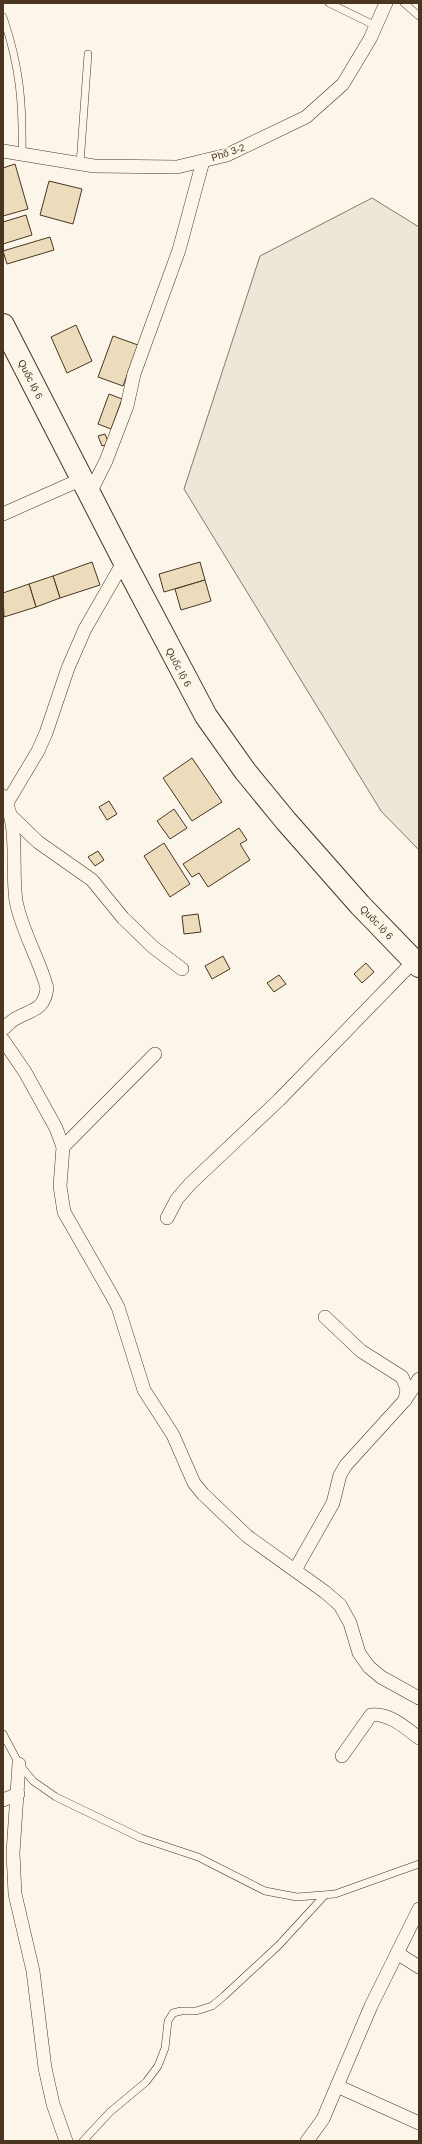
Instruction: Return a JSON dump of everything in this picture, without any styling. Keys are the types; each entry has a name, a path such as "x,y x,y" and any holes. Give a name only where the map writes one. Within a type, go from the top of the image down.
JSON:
{"highway":[{"name":"Quốc lộ 6","path":"3,325 185,680 223,741 245,772 309,848 416,963"}],"street":[{"name":"Phố 3-2","path":"3,152 94,166 177,167 227,155 306,117 343,84 376,26 386,3"},
{"path":"3,514 86,486 106,461 128,406 134,374 176,258 203,160"},
{"path":"3,1029 14,1019 34,1011 42,1004 46,998 47,988 25,935 16,901 11,816 5,799 38,750 46,734 68,668 79,642 100,600 124,561"},
{"path":"11,816 38,842 92,880 123,918 153,947 182,969"},
{"path":"167,1218 177,1199 190,1184 279,1100 416,963"},
{"path":"3,1040 37,1094 56,1128 63,1147 60,1186 64,1212 114,1300 140,1380 173,1435 187,1471 203,1494 247,1536 296,1570 340,1605 350,1623 359,1653 369,1667 381,1678 417,1692"},
{"path":"63,1147 155,1054"},
{"path":"325,1317 361,1351 402,1377 407,1389 405,1400"},
{"path":"296,1570 333,1503 340,1475 346,1465 405,1400 419,1380"},
{"path":"342,1756 371,1715 378,1714 389,1718 419,1738"},
{"path":"19,1764 18,1794 8,1876 15,1894 37,1994 45,2068 53,2104 66,2141"},
{"path":"3,1800 18,1794"},
{"path":"307,2141 323,2119 371,2006 419,1909"},
{"path":"397,1954 419,1967"},
{"path":"337,2086 419,2123"}],"lane":[{"path":"329,3 376,26"},
{"path":"404,3 419,16"},
{"path":"3,17 15,56 21,90 22,155"},
{"path":"80,164 88,54"},
{"path":"3,1734 19,1764 32,1781 56,1798 141,1838 198,1857 265,1890 297,1897 324,1896 335,1894 419,1864"},
{"path":"83,2141 110,2112 146,2082 158,2066 165,2048 168,2021 173,2013 181,2010 196,2010 212,2006 279,1945 324,1896"}],"shaded area":[{"path":"372,198 419,227 419,850 381,811 184,489 260,256"}],"building":[{"path":"15,164 28,209 3,216 3,168"},
{"path":"49,181 82,189 73,224 40,215"},
{"path":"26,215 32,235 3,244 3,222"},
{"path":"50,237 54,250 7,264 3,251"},
{"path":"76,325 92,361 67,373 51,337"},
{"path":"113,336 138,345 123,386 98,377"},
{"path":"109,394 122,399 111,429 98,424"},
{"path":"105,434 109,444 102,446 98,436"},
{"path":"92,562 100,585 60,598 53,576"},
{"path":"200,562 205,580 164,592 159,574"},
{"path":"53,576 60,598 36,607 29,584"},
{"path":"205,580 211,601 181,610 175,589"},
{"path":"29,584 36,607 4,617 3,593"},
{"path":"192,758 222,802 192,821 163,778"},
{"path":"109,801 117,814 107,820 99,807"},
{"path":"174,809 187,828 170,839 157,821"},
{"path":"239,828 247,840 240,844 250,860 208,887 199,873 192,877 183,864"},
{"path":"164,843 190,884 170,897 144,856"},
{"path":"98,851 104,860 95,866 88,857"},
{"path":"198,914 201,932 184,934 182,916"},
{"path":"223,956 230,969 212,979 205,966"},
{"path":"366,963 374,972 362,983 354,974"},
{"path":"279,975 286,984 274,992 267,983"}]}
